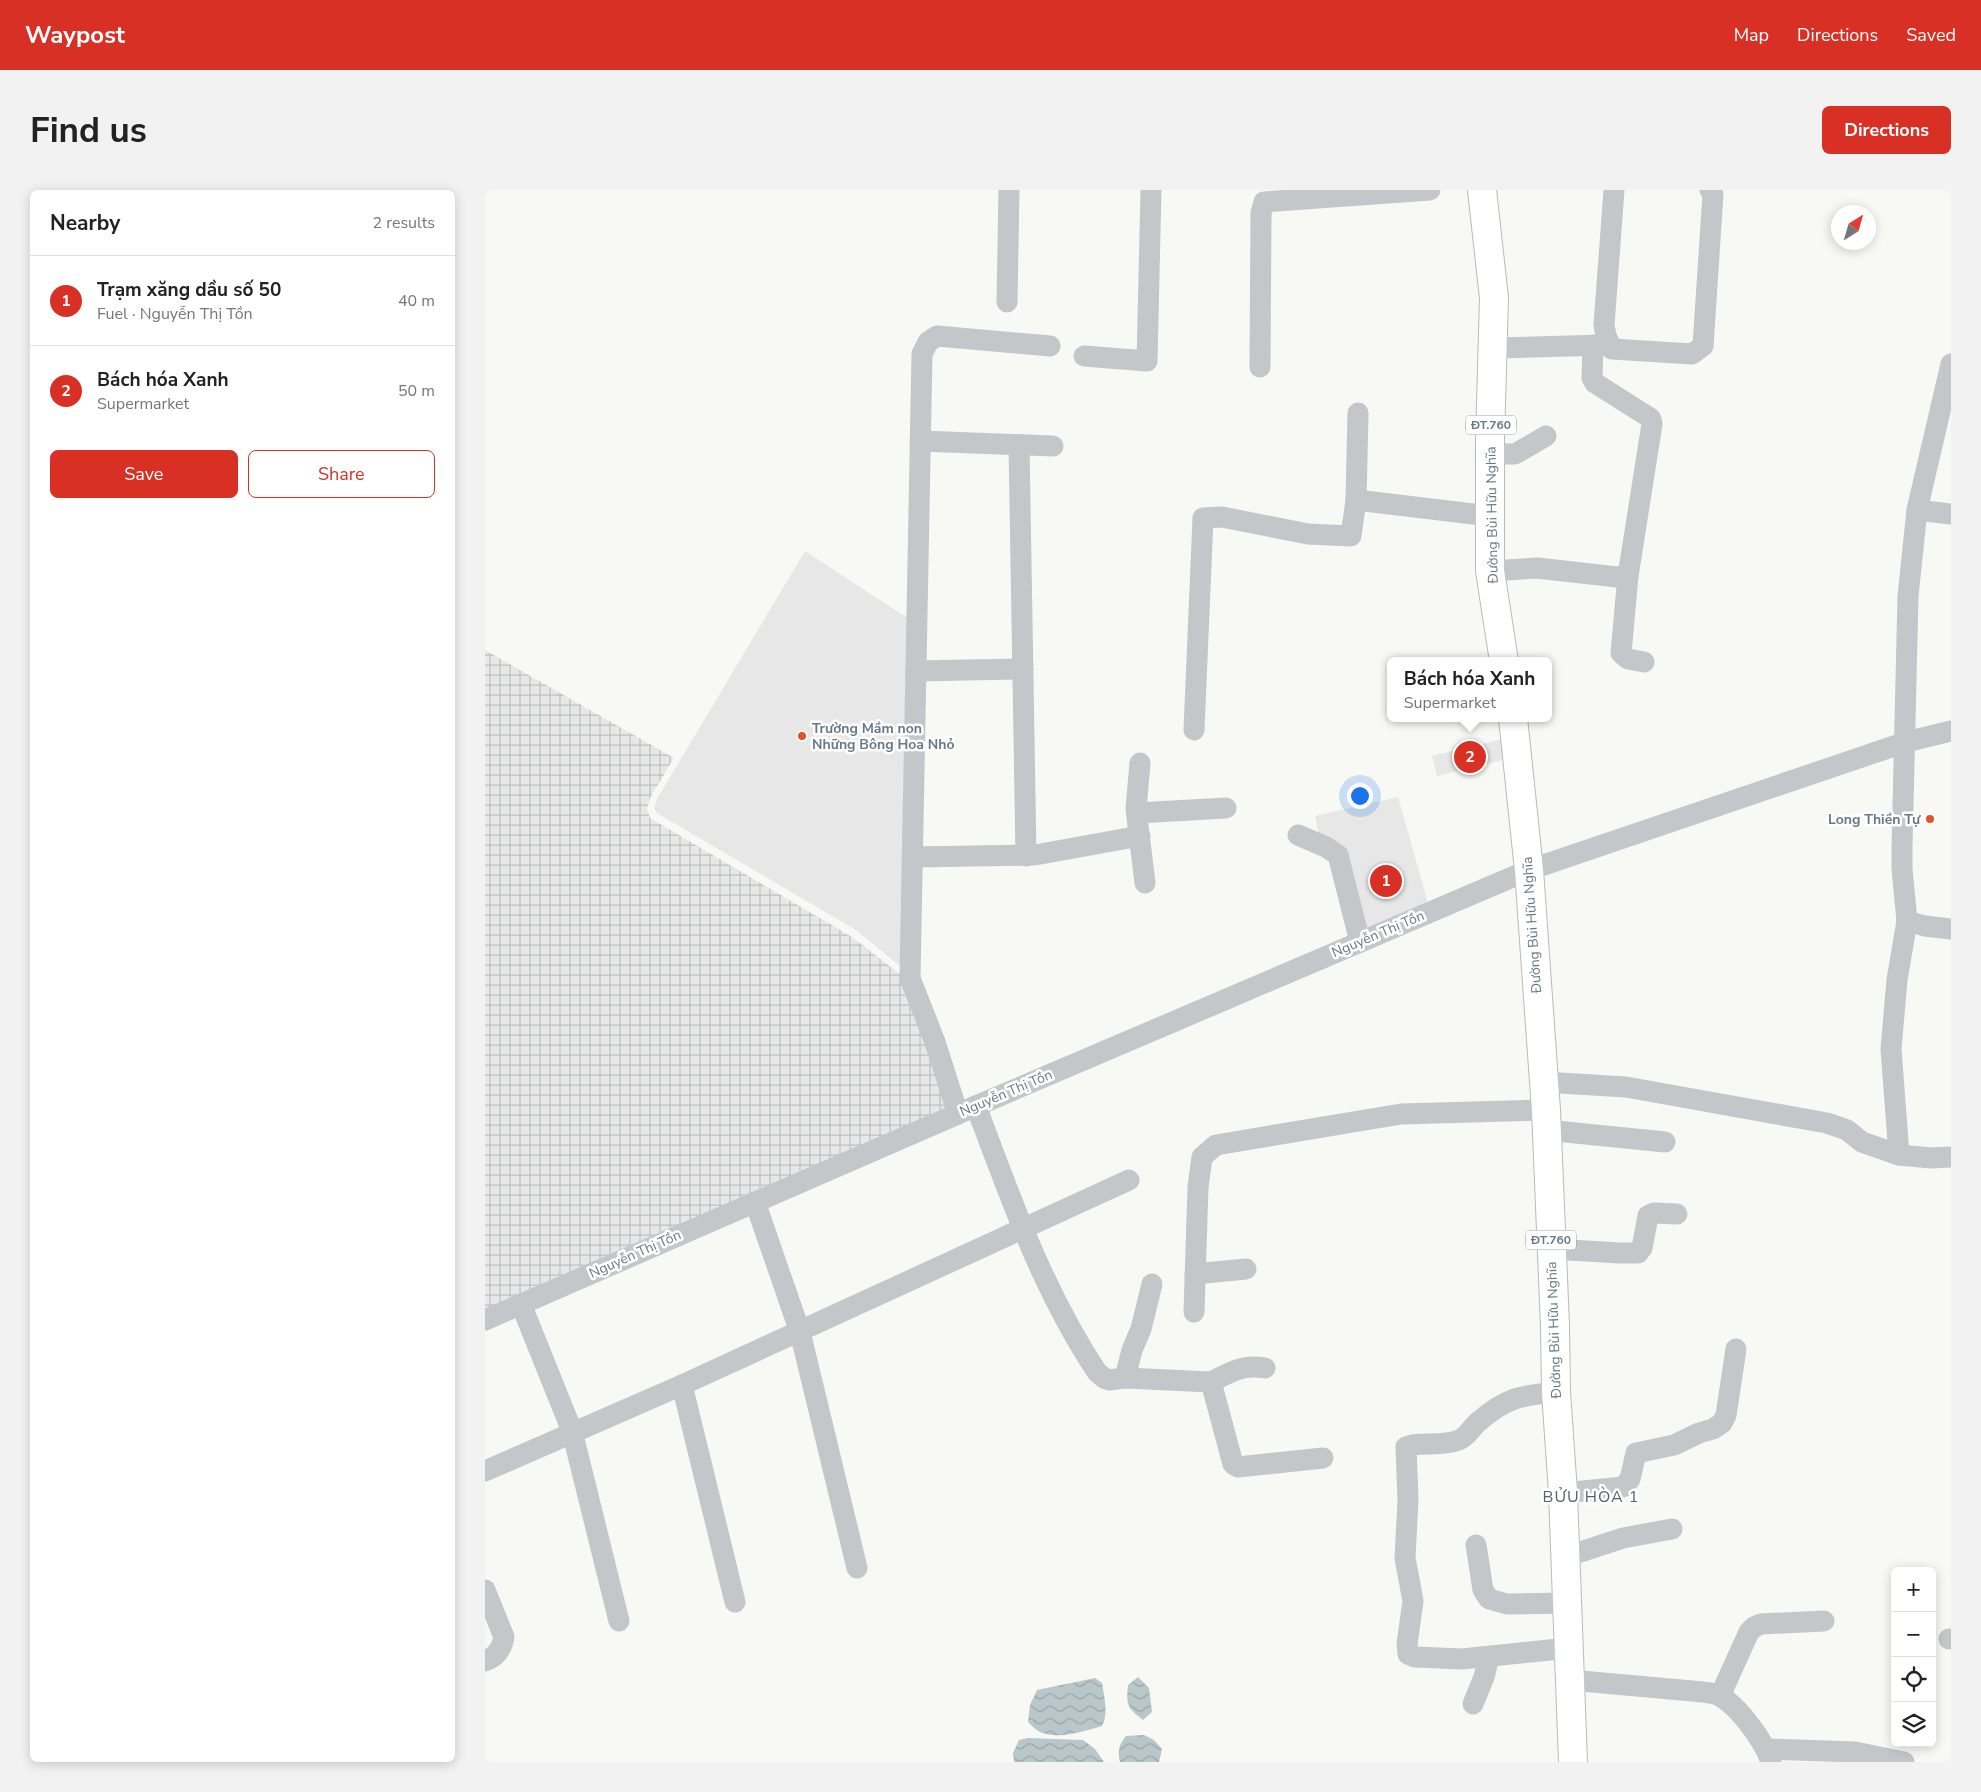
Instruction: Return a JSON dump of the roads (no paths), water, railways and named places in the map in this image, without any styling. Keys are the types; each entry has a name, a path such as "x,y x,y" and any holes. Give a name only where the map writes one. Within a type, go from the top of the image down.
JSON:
{"main road":[{"name":"Đường Bùi Hữu Nghĩa","path":"1482,190 1495,298 1490,454 1490,572 1503,657"},
{"name":"Đường Bùi Hữu Nghĩa","path":"1513,722 1529,870 1544,1082 1555,1392 1563,1493 1573,1762"}],"street":[{"path":"1007,302 1009,190"},
{"path":"1084,356 1147,361 1151,190"},
{"path":"1260,367 1261,213 1264,202 1430,190"},
{"path":"1614,190 1605,325 1592,378 1595,383 1647,416 1652,424 1628,576 1621,653 1627,659 1644,662"},
{"path":"1494,348 1601,345 1612,349 1692,354 1703,346 1713,194 1710,190"},
{"path":"1050,346 937,336 931,338 925,345 922,354 910,978 935,1042 1023,1230 1069,1325 1097,1372 1109,1380 1125,1378 1211,1382 1244,1367 1265,1368"},
{"path":"1899,1155 1891,1049 1897,980 1907,921 1902,869 1908,596 1917,510 1951,364"},
{"path":"1194,730 1203,518 1222,517 1307,534 1351,536 1356,500 1358,413"},
{"path":"1490,454 1515,454 1546,436"},
{"path":"920,441 1053,446"},
{"path":"1019,445 1026,856"},
{"path":"1356,500 1490,516"},
{"path":"1917,510 1951,514"},
{"path":"1490,572 1537,568 1617,577 1628,576"},
{"path":"916,671 1023,669"},
{"name":"Nguyễn Thị Tồn","path":"485,1320 967,1110 1529,870 1906,742 1951,731"},
{"path":"1140,763 1136,797 1145,883"},
{"path":"1137,813 1226,808"},
{"path":"1298,835 1327,847 1338,855 1360,942"},
{"path":"913,857 1026,856 1140,836"},
{"path":"1907,921 1925,926 1951,929"},
{"path":"1544,1082 1626,1087 1827,1123 1847,1130 1862,1142 1899,1155 1931,1158 1951,1157"},
{"path":"1194,1312 1198,1187 1202,1158 1216,1145 1401,1114 1546,1120 1665,1142"},
{"path":"485,1471 800,1332 1129,1180"},
{"path":"755,1202 800,1332 857,1568"},
{"path":"1551,1249 1638,1253 1642,1248 1648,1216 1654,1213 1677,1214"},
{"path":"1195,1274 1246,1269"},
{"path":"1125,1378 1132,1350 1141,1329 1151,1284"},
{"path":"521,1304 572,1431 619,1621"},
{"path":"1563,1493 1623,1487 1630,1479 1636,1453 1674,1445 1718,1426 1726,1415 1736,1349"},
{"path":"1211,1382 1235,1466 1248,1467 1323,1458"},
{"path":"682,1385 735,1602"},
{"path":"1555,1392 1517,1397 1483,1418 1462,1438 1447,1443 1407,1446 1405,1451 1408,1500 1405,1558 1413,1601 1407,1644 1408,1654 1415,1657 1462,1659 1569,1648"},
{"path":"1565,1556 1623,1538 1672,1529"},
{"path":"1476,1545 1483,1590 1489,1599 1507,1604 1567,1603"},
{"path":"485,1590 504,1637 503,1645 498,1654 485,1661"},
{"path":"1720,1696 1749,1632 1754,1626 1824,1621"},
{"path":"1473,1704 1484,1677 1489,1657"},
{"path":"1570,1680 1703,1692 1720,1696 1751,1726 1769,1756 1855,1752 1904,1762"}],"water":[{"path":"1138,1677 1149,1688 1152,1712 1143,1720 1131,1709 1127,1697 1128,1685"},
{"path":"1095,1678 1102,1683 1105,1699 1106,1710 1102,1726 1071,1734 1055,1735 1040,1732 1028,1722 1030,1705 1037,1690"},
{"path":"1144,1735 1154,1740 1162,1749 1159,1762 1120,1762 1119,1748 1126,1736"},
{"path":"1028,1738 1083,1740 1095,1749 1104,1762 1014,1762 1013,1753 1019,1740"}],"place":[{"name":"Trường Mầm non Những Bông Hoa Nhỏ","path":"802,736"},
{"name":"Bách hóa Xanh","path":"1470,757"},
{"name":"Long Thiền Tự","path":"1930,819"},
{"name":"Trạm xăng dầu số 50","path":"1386,881"}],"district":[{"name":"BỬU HÒA 1","path":"1591,1497"}]}
